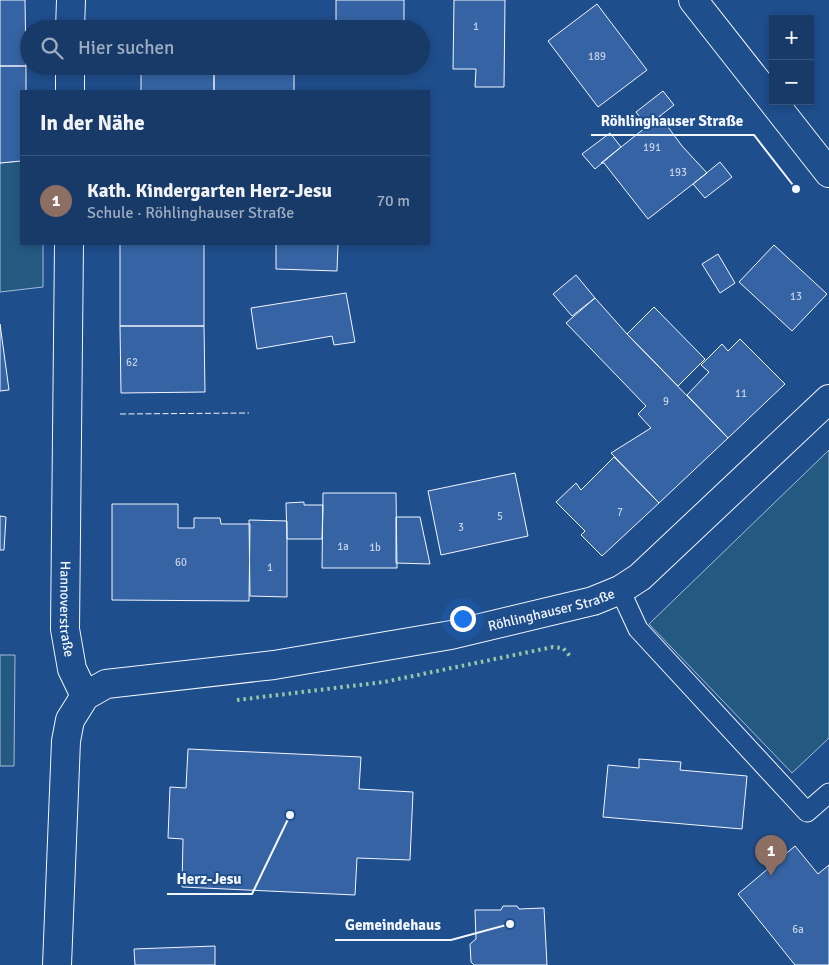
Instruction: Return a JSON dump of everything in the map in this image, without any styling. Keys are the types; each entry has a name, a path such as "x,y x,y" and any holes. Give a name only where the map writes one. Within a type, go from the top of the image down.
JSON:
{"street":[{"path":"70,20 71,0"},
{"path":"693,0 829,173"},
{"path":"70,75 70,90"},
{"name":"Hannoverstraße","path":"69,245 65,629 72,669 85,696"},
{"name":"Röhlinghauser Straße","path":"85,696 106,684 274,665 451,635 593,601 620,590 640,577 829,399"},
{"path":"57,965 66,741 70,720 85,696"}],"lane":[{"path":"620,590 638,629 807,812 829,793"}],"shaded area":[{"path":"20,161 20,245 43,245 43,287 0,292 0,163"},
{"path":"829,450 829,738 792,773 649,624"},
{"path":"0,655 15,655 14,766 0,766"}],"building":[{"path":"0,0 25,0 25,20 20,20 20,66 0,66"},
{"path":"336,0 404,0 404,20 336,20"},
{"path":"454,0 505,0 504,87 475,87 476,69 453,69"},
{"path":"597,4 647,70 598,107 548,41"},
{"path":"0,66 20,66 20,75 26,75 26,90 20,90 20,161 0,163"},
{"path":"141,75 214,75 214,90 141,90"},
{"path":"214,75 294,75 294,90 214,90"},
{"path":"663,91 674,105 647,126 636,112"},
{"path":"660,116 682,146 707,173 648,219 604,163 601,163"},
{"path":"610,133 621,147 595,169 582,154"},
{"path":"720,162 732,177 705,198 693,184"},
{"path":"120,245 204,245 204,326 120,326"},
{"path":"276,245 338,245 337,271 276,269"},
{"path":"774,245 827,294 792,331 739,282"},
{"path":"718,254 735,283 720,293 702,264"},
{"path":"576,275 595,298 572,316 553,294"},
{"path":"346,293 355,342 334,345 332,336 257,349 251,308"},
{"path":"595,298 627,334 728,438 659,503 611,453 651,428 638,414 646,406 566,323"},
{"path":"654,307 705,359 678,386 627,334"},
{"path":"0,324 9,390 0,391"},
{"path":"120,326 204,326 205,392 121,393"},
{"path":"740,339 785,384 728,438 687,395 709,372 701,365 722,344 728,351"},
{"path":"614,457 659,503 602,556 581,535 585,531 556,502 576,483 581,490"},
{"path":"515,473 528,536 441,555 428,491"},
{"path":"323,493 396,493 397,568 322,568"},
{"path":"304,502 304,505 323,505 322,539 287,539 286,503"},
{"path":"112,504 178,504 178,528 194,528 194,518 220,518 221,524 250,524 249,601 112,600"},
{"path":"0,516 6,517 4,550 0,550"},
{"path":"396,517 420,517 430,564 396,563"},
{"path":"249,520 287,521 287,597 250,596"},
{"path":"188,749 361,757 359,789 413,792 410,860 357,858 355,895 182,887 183,839 168,838 170,787 186,788"},
{"path":"639,759 681,762 680,770 747,776 742,829 603,817 608,765 639,768"},
{"path":"795,846 818,874 829,865 829,965 795,965 738,894"},
{"path":"503,906 517,906 519,909 544,908 547,965 474,965 471,962 470,944 476,939 475,910 501,910"},
{"path":"215,946 215,965 135,965 134,949"}],"hedge":[{"path":"237,700 384,682 553,647 563,648 570,656"}],"fence":[{"path":"120,414 249,413"}],"place":[{"name":"Röhlinghauser Straße","path":"796,189"},
{"name":"Herz-Jesu","path":"290,815"},
{"name":"Kath. Kindergarten Herz-Jesu","path":"771,876"},
{"name":"Gemeindehaus","path":"510,924"}]}
